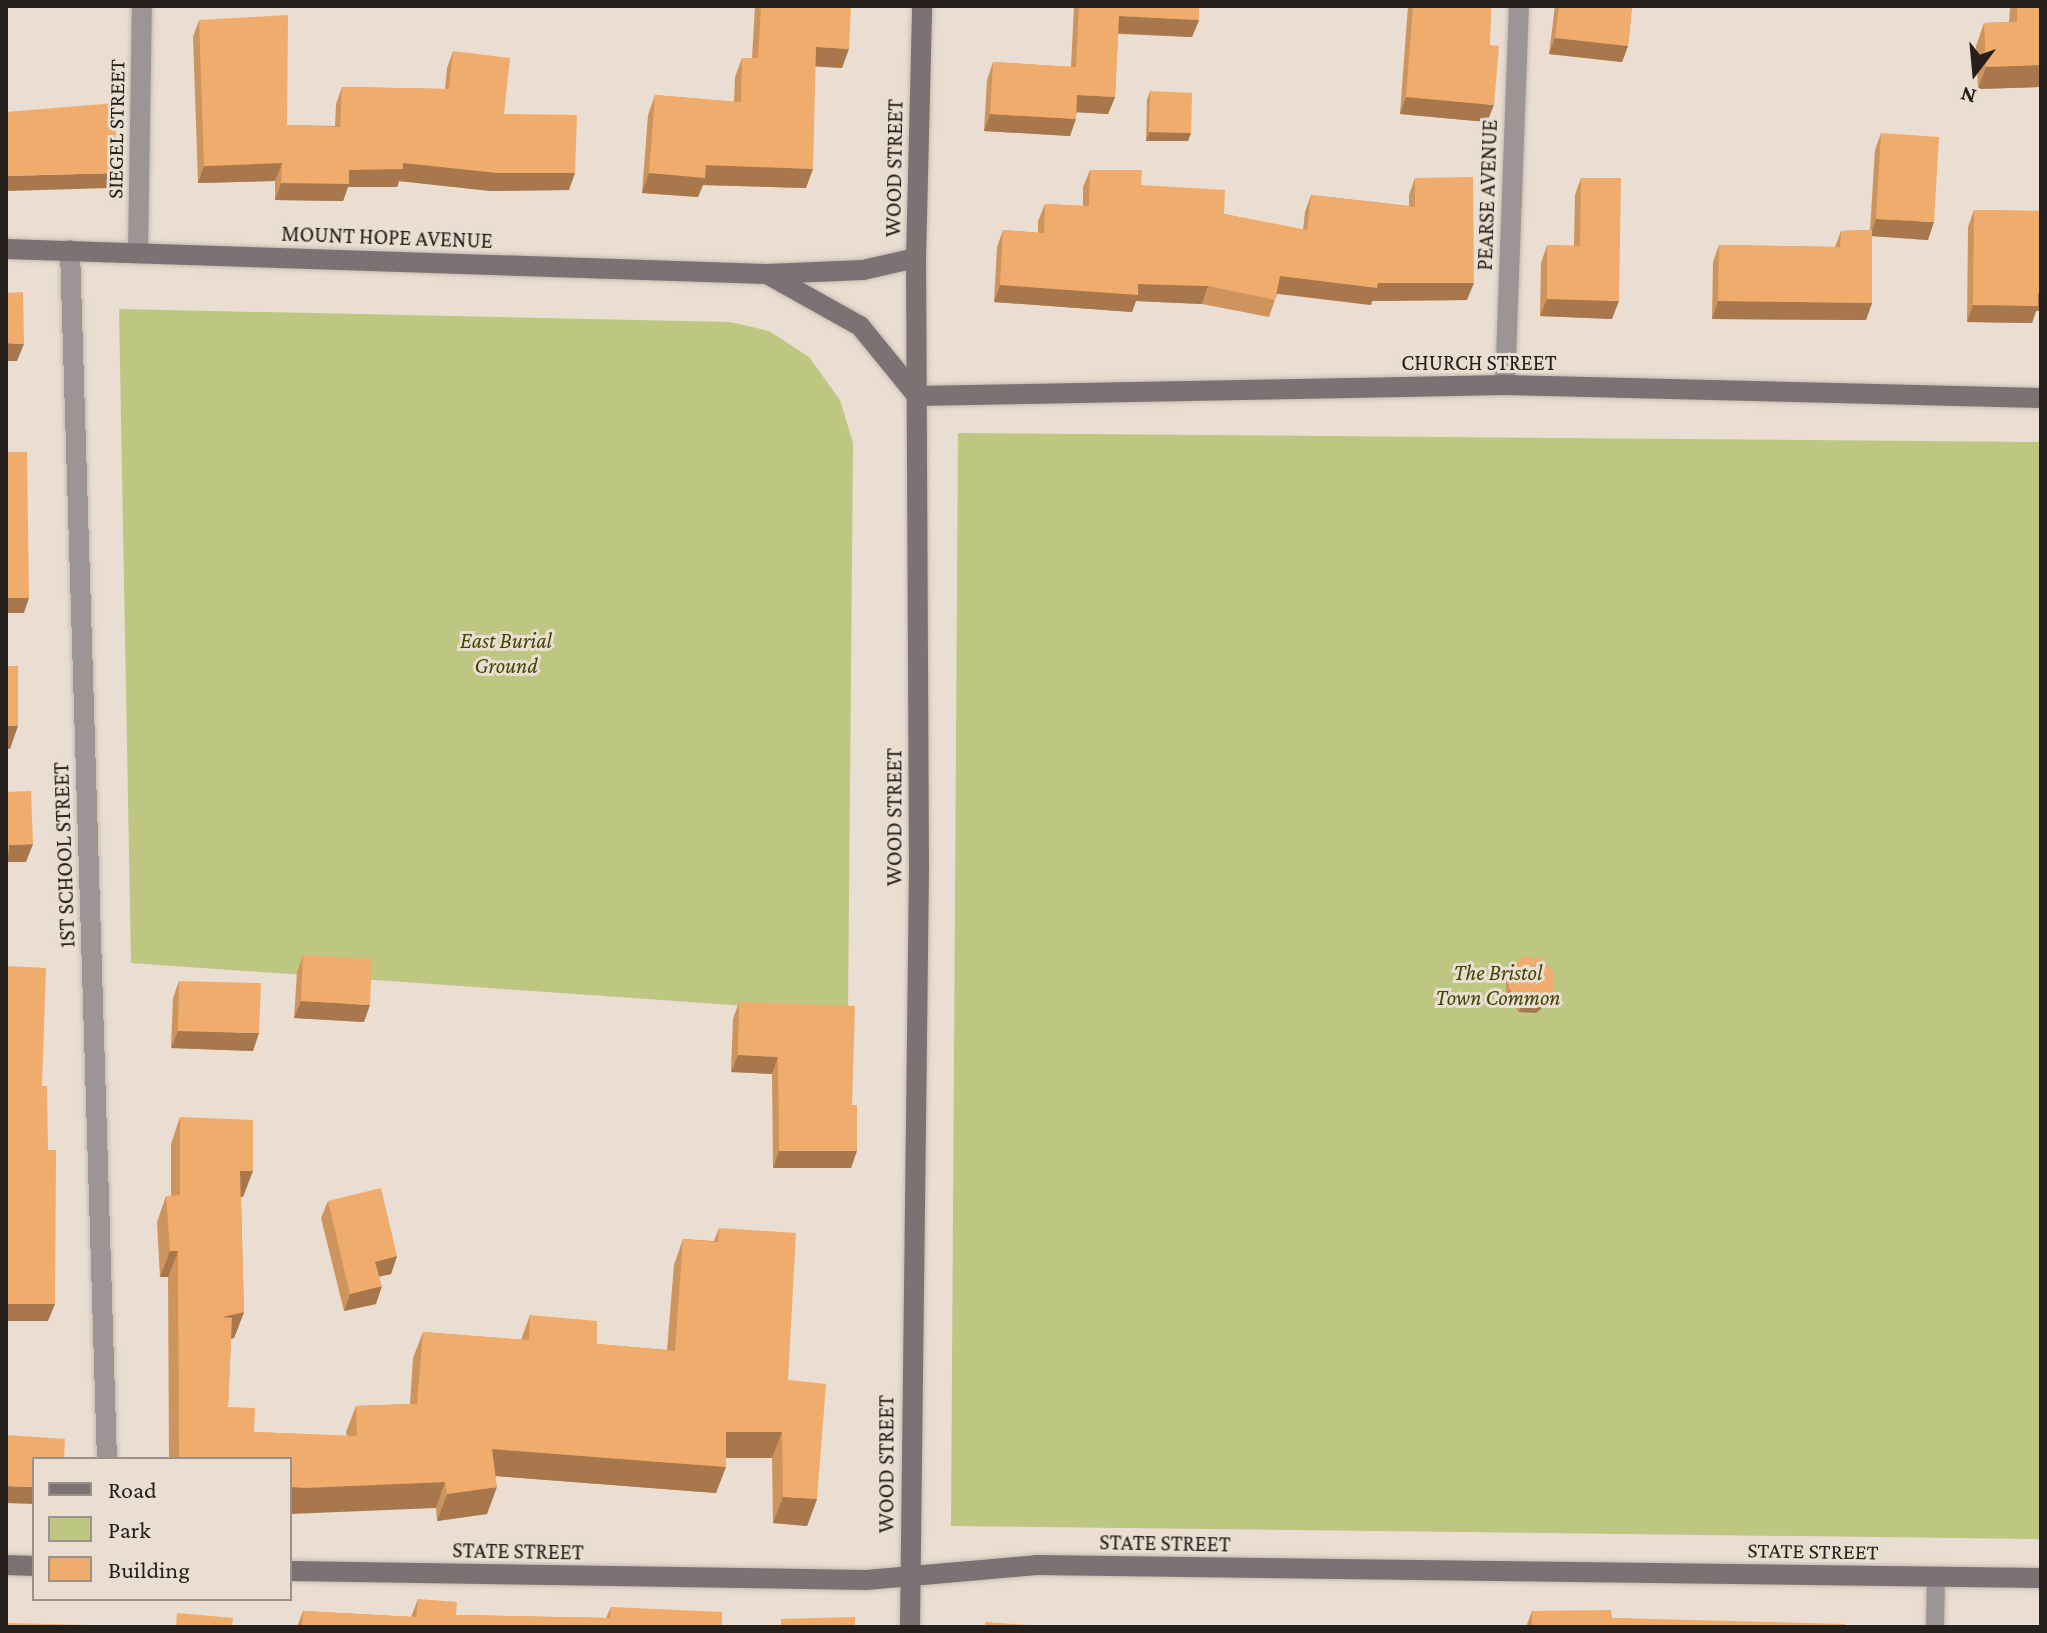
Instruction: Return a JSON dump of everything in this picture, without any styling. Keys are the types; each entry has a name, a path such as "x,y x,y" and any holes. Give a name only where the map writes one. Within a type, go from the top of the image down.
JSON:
{"street":[{"name":"SIEGEL STREET","path":"138,253 142,6"},
{"name":"WOOD STREET","path":"910,1627 919,867 916,258 922,6"},
{"name":"PEARSE AVENUE","path":"1505,385 1519,6"},
{"name":"MOUNT HOPE AVENUE","path":"6,249 767,274 863,270 916,258"},
{"name":"1ST SCHOOL STREET","path":"70,250 107,1457"},
{"name":"MOUNT HOPE AVENUE","path":"767,274 860,326 917,396"},
{"name":"CHURCH STREET","path":"917,396 1505,385 2041,398"},
{"path":"6,1565 32,1566"},
{"name":"STATE STREET","path":"292,1571 911,1577 1036,1565 2041,1578"}],"lane":[{"path":"1935,1627 1936,1577"}],"green space":[{"name":"East Burial Ground","path":"119,309 730,322 769,331 809,357 840,400 853,443 848,1013 131,963"},
{"name":"The Bristol Town Common","path":"958,433 2041,442 2041,1539 951,1526"}],"building":[{"path":"761,6 851,6 849,49 816,47 813,169 706,165 705,178 649,173 655,95 741,102 742,58 758,58"},
{"path":"1079,6 1199,6 1199,20 1119,16 1115,97 1077,95 1076,119 990,114 993,62 1076,67"},
{"path":"1413,6 1491,6 1490,45 1499,46 1494,105 1406,97"},
{"path":"1559,6 1632,6 1628,46 1555,38"},
{"path":"2017,6 2041,6 2041,65 1986,67 1984,23 2017,22"},
{"path":"288,15 287,125 340,127 342,87 449,89 453,51 510,58 504,114 577,115 575,173 497,173 403,163 403,169 349,170 349,184 281,183 282,163 204,166 199,20"},
{"path":"1150,91 1192,93 1191,133 1149,132"},
{"path":"116,103 116,173 6,176 6,112"},
{"path":"1881,133 1939,137 1934,222 1876,219"},
{"path":"1090,170 1142,170 1141,185 1225,190 1224,214 1307,230 1311,195 1415,207 1415,178 1473,177 1474,283 1378,283 1377,288 1280,276 1275,300 1208,286 1138,284 1138,295 1000,285 1003,230 1044,233 1045,204 1089,206"},
{"path":"1581,178 1621,178 1619,301 1547,299 1547,245 1580,246"},
{"path":"1974,210 2041,211 2041,293 2038,293 2038,306 1973,305"},
{"path":"1872,230 1872,303 1718,301 1719,245 1840,247 1841,231"},
{"path":"23,292 24,344 6,343 6,293"},
{"path":"6,452 27,452 29,598 6,598"},
{"path":"6,666 18,666 18,726 6,726"},
{"path":"31,791 33,844 9,845 6,879 6,792"},
{"path":"303,955 372,959 370,1005 301,1001"},
{"path":"1523,957 1541,958 1554,972 1553,992 1539,1004 1522,1003 1509,988 1509,970"},
{"path":"6,966 46,968 42,1086 47,1086 48,1150 56,1150 55,1304 6,1304"},
{"path":"179,981 261,983 259,1033 178,1031"},
{"path":"739,1002 855,1006 852,1105 857,1105 857,1151 779,1151 778,1057 738,1055"},
{"path":"180,1117 253,1120 253,1171 240,1171 244,1312 222,1317 232,1318 228,1407 255,1408 254,1432 357,1436 356,1406 417,1404 423,1332 529,1340 530,1315 597,1321 597,1344 675,1351 683,1239 718,1242 719,1228 796,1233 788,1380 826,1384 817,1499 783,1497 782,1432 726,1432 726,1467 492,1449 497,1487 447,1494 445,1482 292,1487 292,1457 179,1457 178,1251 170,1251 166,1196 180,1195"},
{"path":"381,1188 397,1256 375,1262 382,1286 350,1294 328,1201"},
{"path":"6,1435 65,1439 64,1457 32,1457 32,1487 6,1486"},
{"path":"418,1599 457,1602 456,1615 610,1618 611,1607 722,1612 722,1627 302,1627 303,1611 416,1617"},
{"path":"1611,1610 1612,1618 1845,1624 1845,1627 1532,1627 1532,1611"},
{"path":"177,1613 233,1618 232,1627 176,1627"},
{"path":"855,1617 855,1627 781,1627 781,1619"},
{"path":"985,1622 1058,1627 985,1627"},
{"path":"6,1623 90,1625 90,1627 6,1627"}]}
